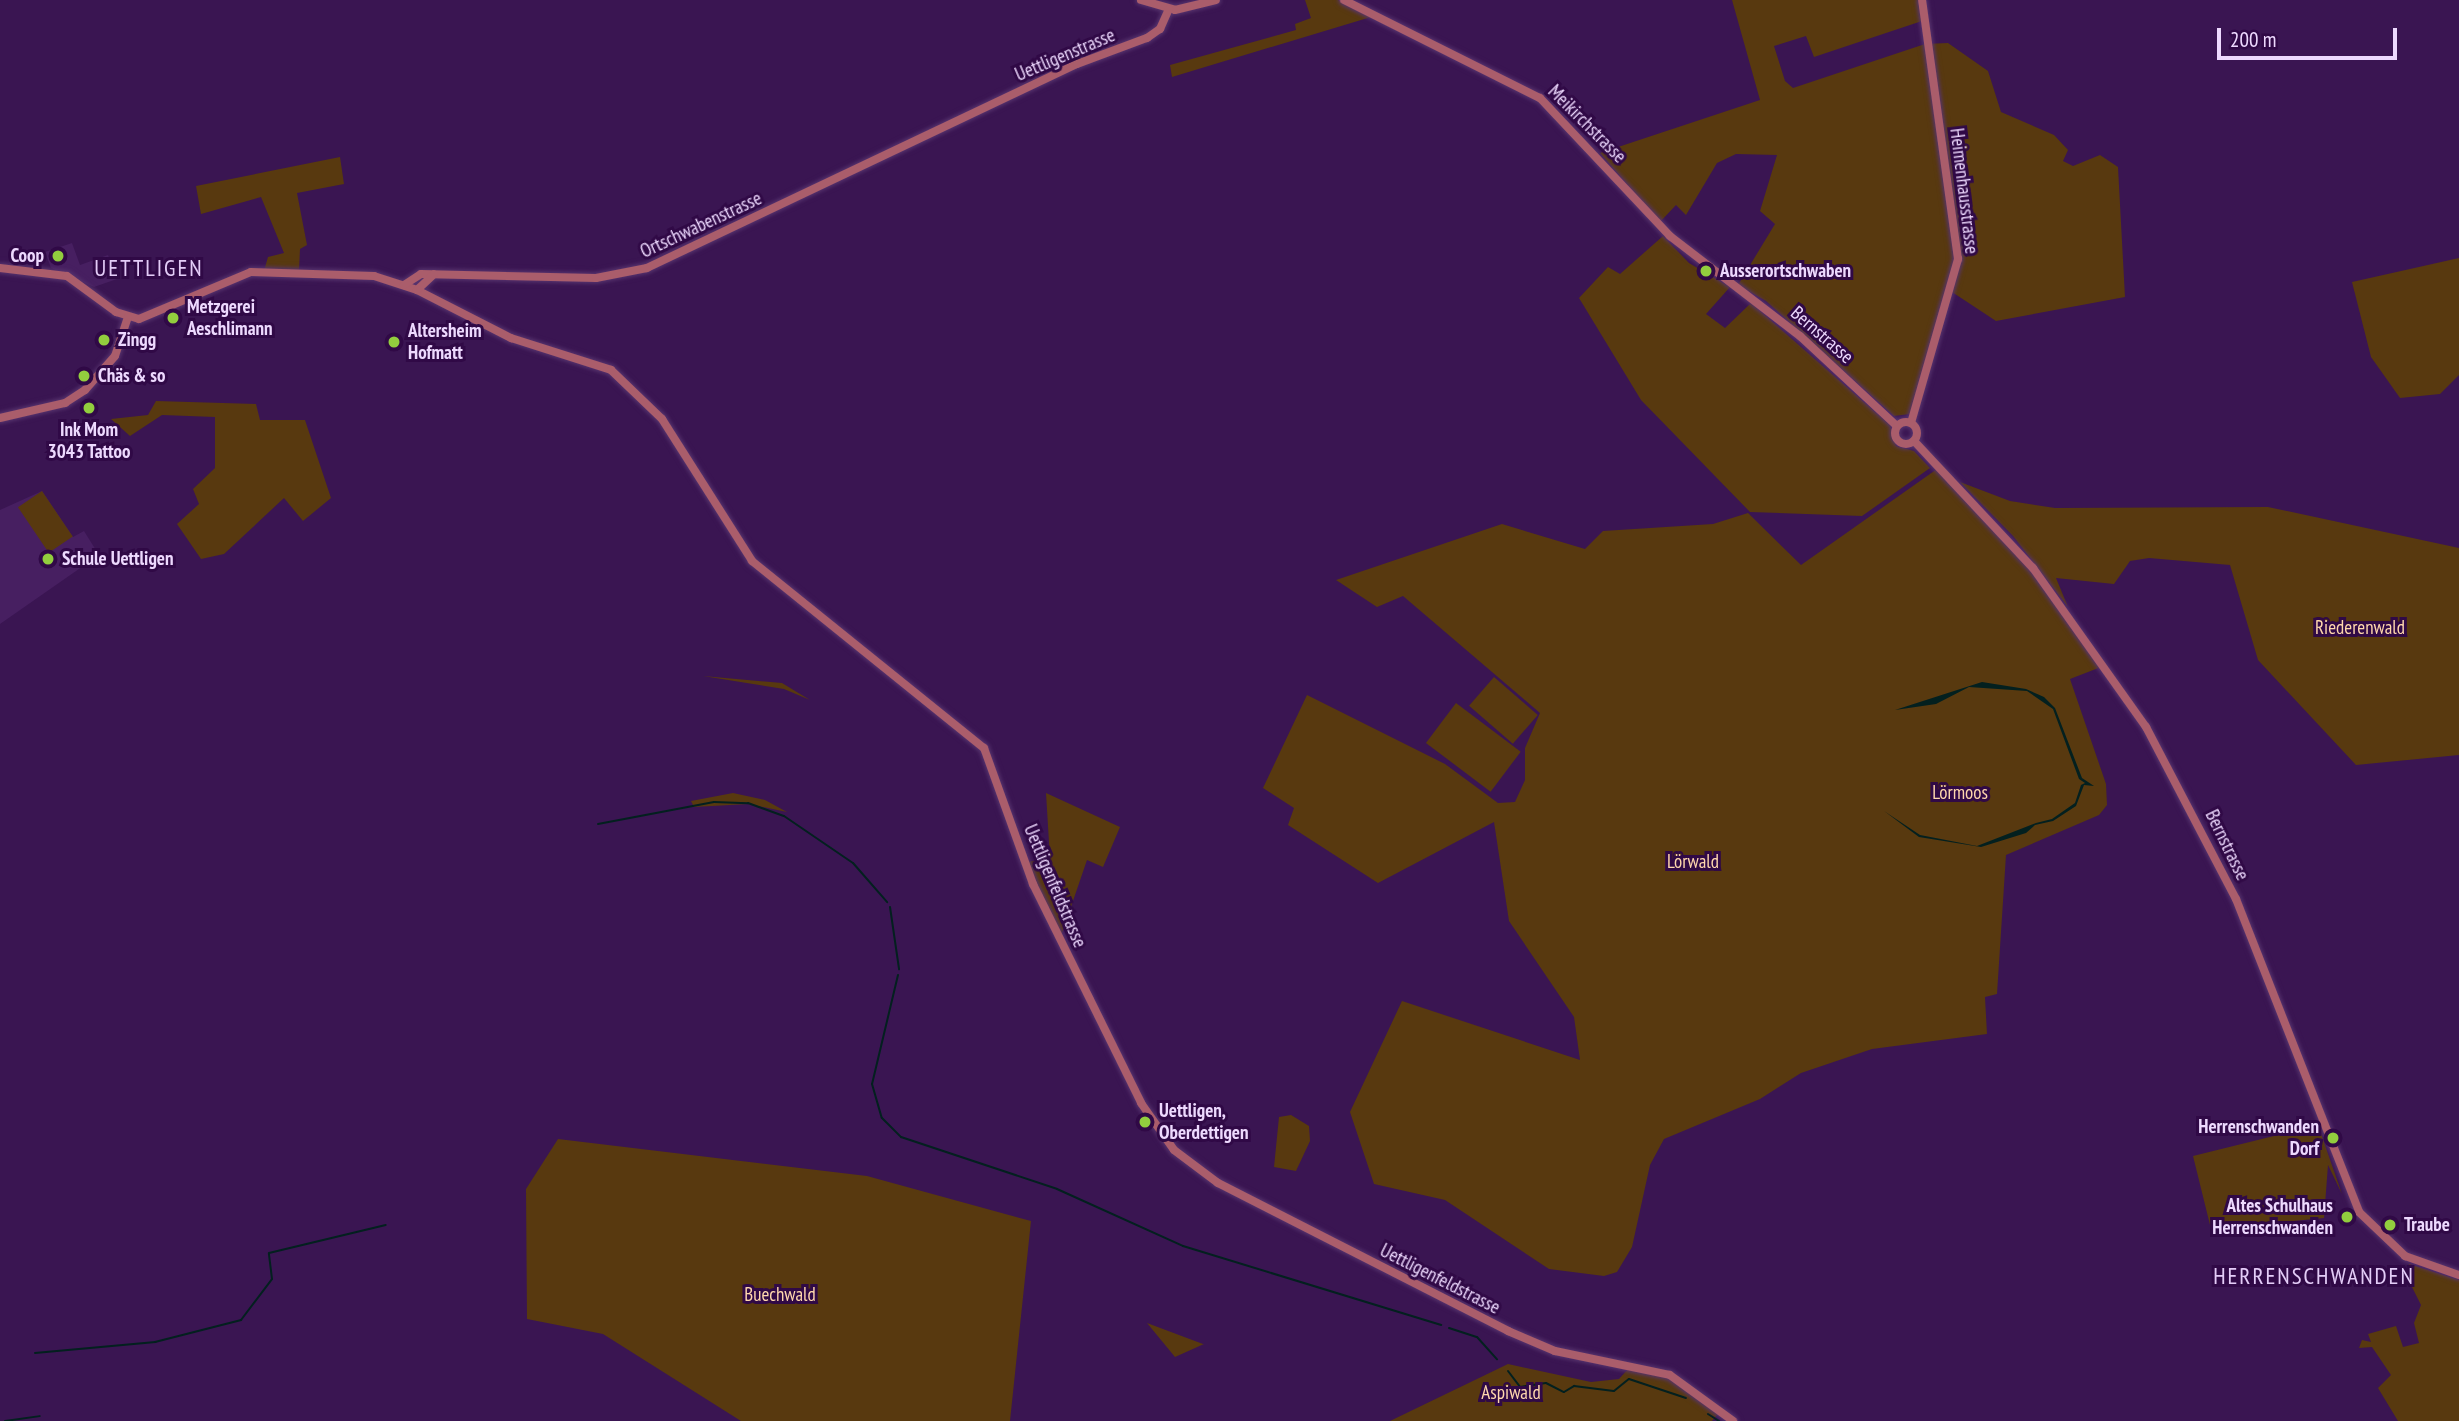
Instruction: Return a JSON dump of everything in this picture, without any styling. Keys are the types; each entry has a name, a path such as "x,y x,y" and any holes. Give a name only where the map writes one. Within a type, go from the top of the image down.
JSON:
{"main road":[{"path":"1141,0 1169,9 1216,0"},
{"name":"Meikirchstrasse","path":"1344,0 1529,90 1687,250"},
{"name":"Heimenhausstrasse","path":"1911,423 1958,259 1922,0"},
{"name":"Uettligenstrasse","path":"961,118 1147,38 1161,27 1169,9"},
{"name":"Ortschwabenstrasse","path":"404,285 417,275 434,274 579,278 635,272 961,118"},
{"name":"Bernstrasse","path":"1687,250 1800,335 1897,426 1898,442 1914,441 2033,568 2146,727 2236,899 2360,1212 2405,1256 2459,1275"},
{"path":"0,268 67,276 128,317 152,317 225,279 263,271 360,275 404,285"},
{"path":"417,290 434,274"},
{"name":"Uettligenfeldstrasse","path":"404,285 497,332 594,362 626,381 662,419 752,561 979,741 1064,949 1149,1118 1184,1159 1218,1183 1508,1331 1555,1351 1671,1375 1733,1421"},
{"path":"0,418 65,402 91,385 115,356 128,317"},
{"path":"1897,426 1911,423 1914,441"}],"shaded area":[{"path":"72,243 80,265 108,255 117,279 94,287 51,268 45,252"},
{"name":"Schule Uettligen","path":"42,491 73,537 84,531 99,555 0,624 0,510"},
{"path":"1982,682 2026,689 2044,697 2055,708 2082,778 2094,786 2084,785 2076,806 2053,821 2035,825 2026,833 1981,847 1919,837 1884,811 1920,835 1977,846 2036,823 2052,819 2075,803 2081,785 2085,783 2079,779 2053,709 2027,691 1969,687 1936,704 1895,710"}],"green space":[{"path":"1305,0 1338,0 1371,17 1172,77 1170,65 1296,30 1295,24 1311,18"},
{"path":"1732,0 1919,0 1922,21 1814,57 1806,36 1774,46 1785,81 1793,88 1925,44 1948,43 1988,71 2001,112 2054,135 2068,150 2063,161 2073,166 2100,155 2118,167 2125,297 1996,321 1949,290 1910,414 1894,416 1766,301 1738,285 1775,224 1760,211 1777,155 1736,154 1717,163 1686,215 1676,205 1660,222 1600,153 1760,100"},
{"path":"340,157 344,184 297,193 307,245 300,249 299,271 264,271 268,257 284,253 261,197 201,214 196,186"},
{"path":"1663,236 1689,263 1730,287 1706,314 1725,328 1751,303 1890,425 1896,446 1914,451 1930,468 1862,516 1750,512 1641,400 1579,298 1608,267 1620,274"},
{"path":"2459,258 2459,375 2440,394 2400,398 2371,357 2352,282"},
{"path":"156,401 256,404 260,420 305,420 331,498 303,521 284,498 224,554 201,559 177,524 199,504 193,489 215,468 215,417 162,415 130,436 111,419 148,415"},
{"name":"Lörwald","path":"1937,469 2030,569 2101,667 2070,679 2106,784 2107,805 2099,815 2006,855 1997,994 1985,997 1987,1034 1872,1049 1801,1073 1760,1099 1664,1139 1650,1165 1632,1247 1617,1272 1604,1276 1549,1269 1445,1200 1374,1184 1350,1112 1402,1001 1580,1060 1574,1017 1509,921 1494,822 1378,883 1288,825 1294,808 1263,788 1307,695 1445,764 1498,803 1515,802 1525,780 1525,748 1540,713 1403,596 1377,607 1336,580 1502,524 1585,549 1603,531 1713,524 1748,513 1801,565"},
{"name":"Riederenwald","path":"1960,482 2010,501 2055,508 2268,507 2459,548 2459,755 2356,765 2258,660 2230,565 2149,558 2130,561 2114,584 2056,578 2068,607 2013,536"},
{"path":"42,491 73,537 49,553 18,507"},
{"path":"703,676 782,683 810,700 784,689"},
{"path":"1494,677 1538,715 1513,744 1469,706"},
{"path":"1456,703 1521,752 1491,792 1426,743"},
{"path":"733,793 765,800 787,812 748,804 694,807 691,801"},
{"path":"1046,793 1120,827 1103,867 1087,860 1061,936 1026,862 1050,859"},
{"path":"1291,1115 1309,1126 1310,1141 1296,1171 1274,1167 1279,1117"},
{"path":"2318,1125 2342,1194 2328,1165 2324,1218 2211,1229 2193,1156"},
{"name":"Buechwald","path":"558,1139 867,1176 1031,1221 1010,1421 741,1421 603,1334 527,1319 526,1189"},
{"path":"2409,1264 2459,1280 2459,1421 2398,1421 2378,1388 2391,1375 2372,1347 2359,1348 2362,1340 2371,1342 2368,1334 2396,1326 2403,1347 2419,1343 2414,1323 2421,1305 2406,1275"},
{"path":"1147,1323 1203,1344 1204,1344 1175,1357"},
{"name":"Aspiwald","path":"1508,1364 1591,1382 1619,1379 1628,1369 1668,1377 1718,1414 1712,1421 1390,1421"}],"waterway":[{"path":"598,824 714,802 748,803 784,816 853,863 887,902"},
{"path":"890,907 899,969"},
{"path":"898,975 872,1084 882,1118 901,1137 1057,1189 1183,1246 1441,1325"},
{"path":"35,1353 155,1342 241,1320 272,1279 269,1253 386,1225"},
{"path":"1449,1328 1477,1337 1497,1359"},
{"path":"1508,1371 1520,1387 1546,1383 1564,1392 1574,1386 1614,1391 1629,1379 1686,1398"},
{"path":"1708,1414 1719,1421"},
{"path":"5,1421 40,1416"}],"place":[{"name":"Coop","path":"58,256"},
{"name":"Ausserortschwaben","path":"1706,271"},
{"name":"Metzgerei Aeschlimann","path":"173,318"},
{"name":"Zingg","path":"104,340"},
{"name":"Altersheim Hofmatt","path":"394,342"},
{"name":"Chäs & so","path":"84,376"},
{"name":"Ink Mom 3043 Tattoo","path":"89,408"},
{"name":"Schule Uettligen","path":"48,559"},
{"name":"Uettligen, Oberdettigen","path":"1145,1122"},
{"name":"Herrenschwanden Dorf","path":"2333,1138"},
{"name":"Altes Schulhaus Herrenschwanden","path":"2347,1217"},
{"name":"Traube","path":"2390,1225"}],"district":[{"name":"UETTLIGEN","path":"149,268"},
{"name":"HERRENSCHWANDEN","path":"2314,1276"}],"park label":[{"name":"Lörmoos","path":"1960,793"}]}
